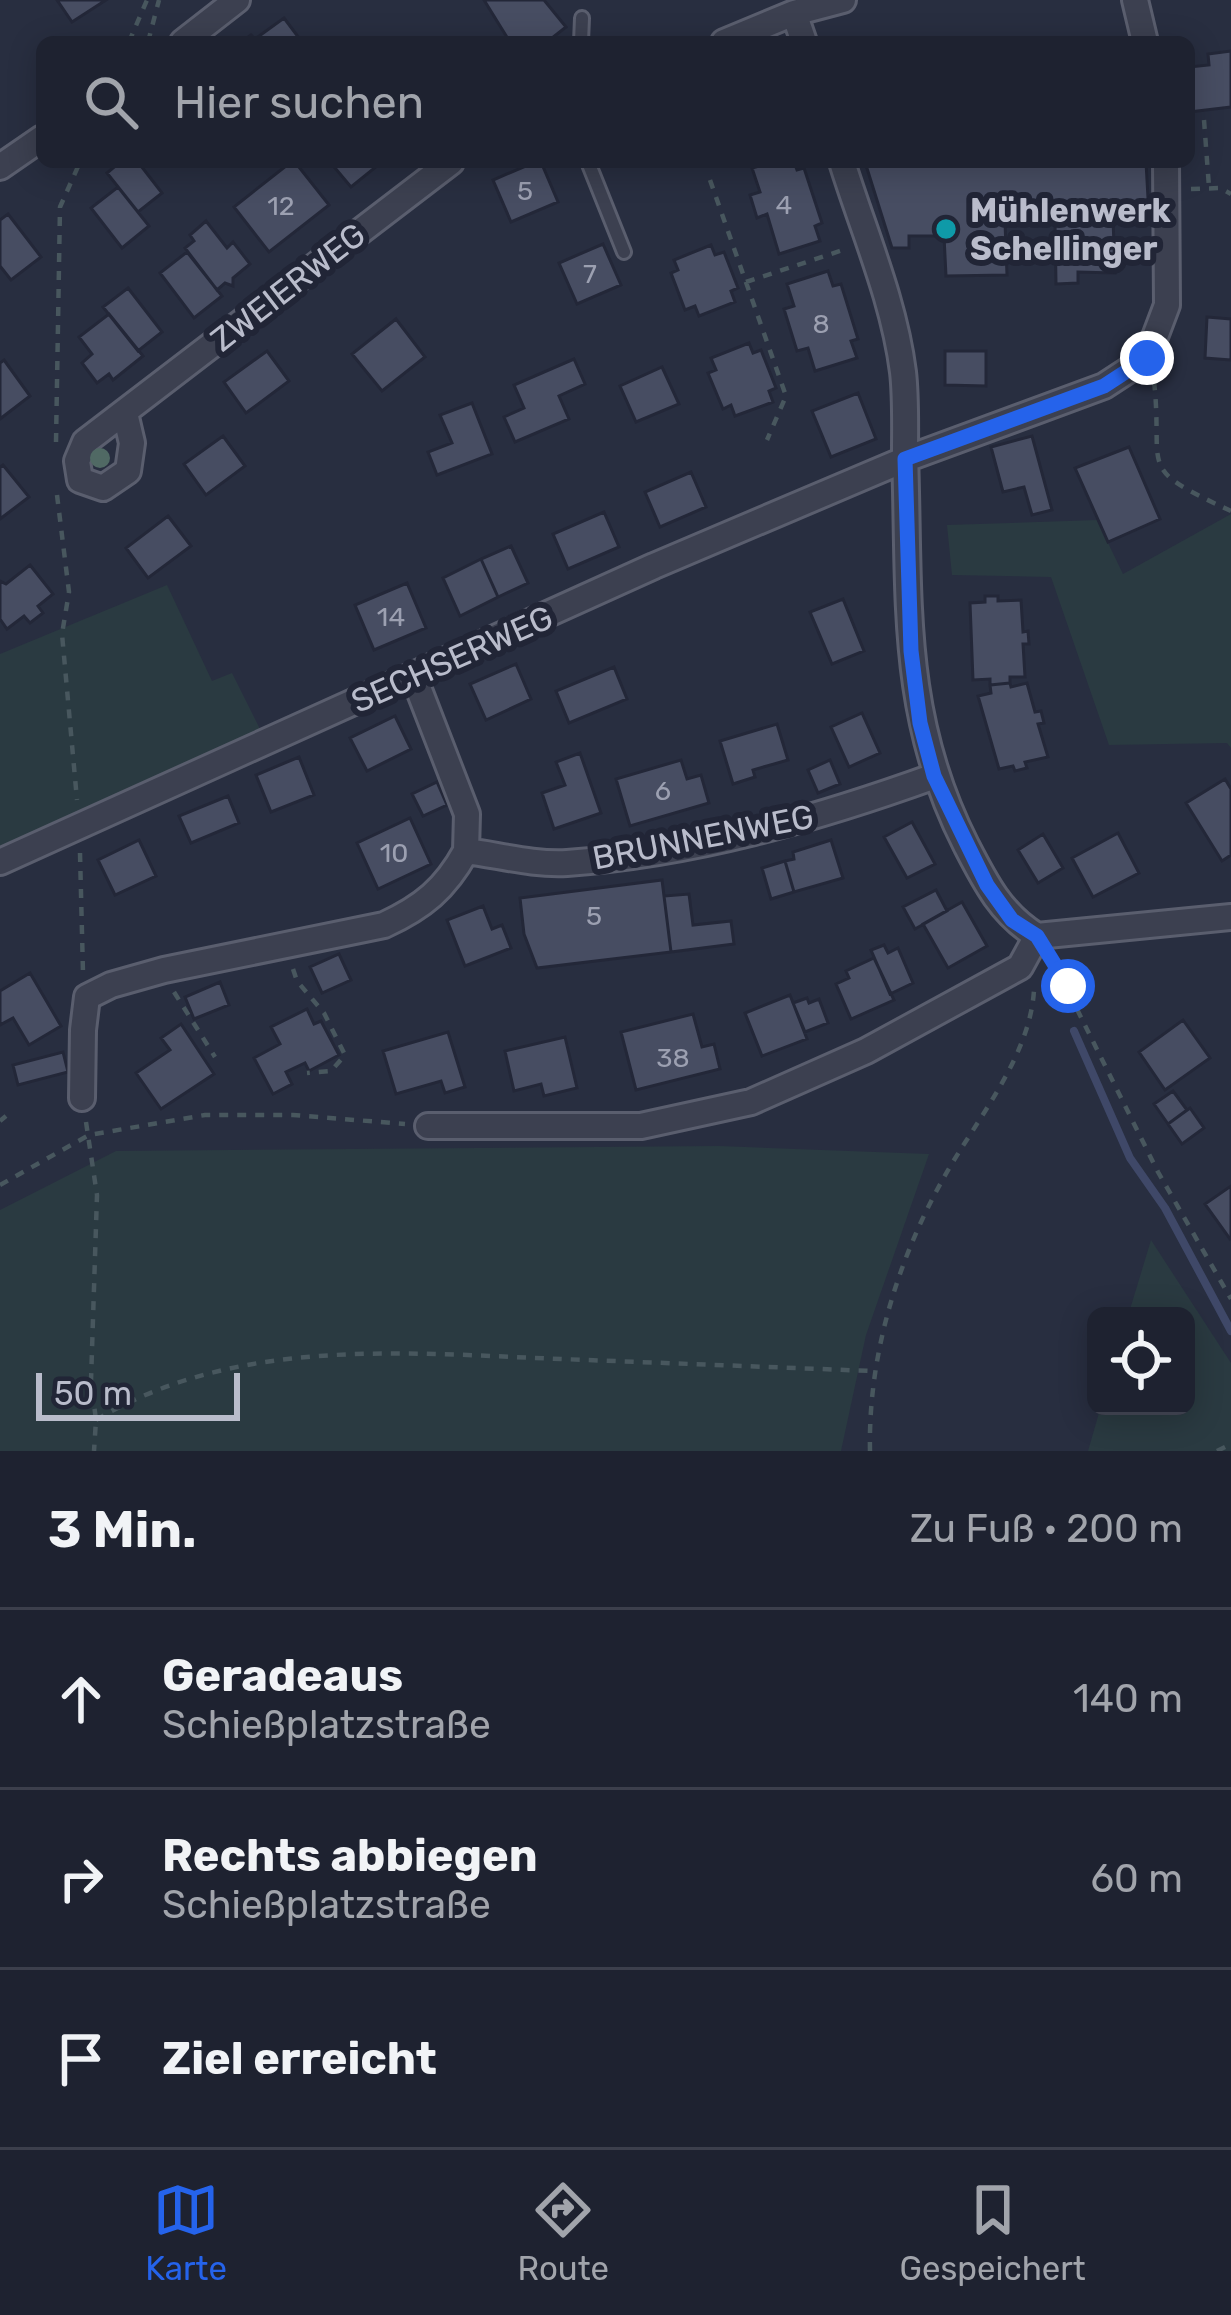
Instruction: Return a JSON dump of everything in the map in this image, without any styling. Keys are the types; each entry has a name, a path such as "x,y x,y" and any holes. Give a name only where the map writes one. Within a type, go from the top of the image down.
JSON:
{"street":[{"path":"191,36 237,0"},
{"path":"739,36 843,0"},
{"path":"1135,0 1144,36"},
{"path":"794,14 802,36"},
{"path":"0,166 36,142"},
{"name":"ZWEIERWEG","path":"125,413 443,168"},
{"path":"844,168 889,306 903,372 911,651 920,723 934,776 987,885 1012,920 1037,936 1231,917"},
{"path":"1147,358 1167,304 1166,168"},
{"name":"SECHSERWEG","path":"0,862 654,566 905,459 1104,386 1147,358"},
{"path":"82,1098 82,1030 88,997 111,985 164,970 384,925 418,909 448,883 466,851 466,814 414,677"},
{"name":"BRUNNENWEG","path":"466,851 562,863 731,839 833,813 934,776"},
{"path":"428,1126 641,1126 752,1102 866,1051 1020,968 1037,936"}],"lane":[{"path":"581,36 582,18"},
{"path":"590,168 624,252"}],"path":[{"path":"131,36 147,0"},
{"path":"150,36 159,0"},
{"path":"1204,120 1210,187"},
{"path":"56,438 60,207 77,168"},
{"path":"710,180 787,396 766,440"},
{"path":"1198,188 1231,194"},
{"path":"746,282 867,242"},
{"path":"1147,358 1156,384 1154,448 1160,470 1178,486 1231,511"},
{"path":"57,505 69,592 62,634 77,805"},
{"path":"80,849 80,961"},
{"path":"1037,936 1068,986 1158,1172 1231,1299"},
{"path":"286,946 297,981 324,1013 345,1054 331,1071 307,1073"},
{"path":"164,970 179,1005 215,1057"},
{"path":"870,1451 872,1371 917,1232 1020,1047 1034,1004 1035,982"},
{"path":"82,1098 97,1195 91,1381 94,1451"},
{"path":"0,1185 89,1136 205,1114 293,1114 428,1126"},
{"path":"1219,1276 1231,1267"},
{"path":"96,1420 179,1381 280,1358 408,1353 872,1371"},
{"path":"1217,1451 1231,1444"}],"shaded area":[{"path":"1231,514 1231,748 1227,743 1109,745 1051,577 952,575 947,525 1097,520 1123,574"},
{"path":"167,585 212,681 232,673 267,743 0,862 0,654"},
{"path":"719,1146 929,1154 866,1335 841,1451 0,1451 0,1210 116,1151"},
{"path":"1151,1240 1195,1307 1131,1307"},
{"path":"1195,1308 1231,1363 1231,1451 1088,1451 1098,1415 1195,1415"}],"building":[{"path":"57,0 106,0 72,22"},
{"path":"484,0 544,0 566,27 555,36 506,36"},
{"path":"284,18 298,36 259,36"},
{"path":"1231,51 1231,107 1195,111 1195,66 1209,65 1208,54"},
{"path":"113,168 143,168 162,193 138,212 107,173"},
{"path":"283,168 300,168 329,205 269,252 234,207"},
{"path":"335,168 375,168 351,187"},
{"path":"521,168 544,168 558,202 511,222 493,180"},
{"path":"752,168 804,168 822,223 815,226 820,241 779,254 767,214 757,218 750,195 760,192"},
{"name":"Mühlenwerk Schellinger","path":"867,168 1146,168 1149,216 1113,219 1115,273 1078,272 1078,283 1056,284 1055,221 1005,222 1007,275 946,276 944,236 909,236 909,248 892,248"},
{"path":"118,187 149,226 122,248 91,208"},
{"path":"8,214 41,257 11,280 0,266 0,220"},
{"path":"206,221 227,248 233,242 250,264 233,278 233,286 225,283 217,290 185,248 194,241 190,235"},
{"path":"603,244 621,285 577,304 559,263"},
{"path":"711,245 715,255 724,252 738,288 731,291 735,302 699,316 695,306 685,310 671,273 678,270 674,260"},
{"path":"187,252 222,296 194,318 160,273"},
{"path":"828,271 833,286 841,284 858,339 851,341 857,358 815,371 808,348 797,351 784,309 794,306 787,284"},
{"path":"128,288 162,332 138,351 103,307"},
{"path":"109,314 143,356 113,380 109,374 97,383 82,363 92,354 79,337"},
{"path":"1207,317 1231,319 1231,360 1205,358"},
{"path":"396,319 425,357 382,391 352,354"},
{"path":"749,343 753,353 761,350 776,388 769,391 773,402 735,416 731,405 723,409 708,373 716,370 711,358"},
{"path":"267,351 289,381 246,413 224,382"},
{"path":"945,351 986,351 986,386 945,385"},
{"path":"574,359 585,384 559,396 569,419 515,442 504,417 524,408 514,385"},
{"path":"4,360 30,396 0,419 0,363"},
{"path":"662,367 679,404 636,422 620,386"},
{"path":"858,393 876,439 831,457 812,411"},
{"path":"472,403 492,454 437,475 428,452 452,443 440,415"},
{"path":"223,436 245,466 206,495 184,464"},
{"path":"1032,436 1052,510 1032,515 1024,487 1003,492 991,447"},
{"path":"1129,447 1160,519 1108,542 1075,468"},
{"path":"0,467 29,497 0,519"},
{"path":"691,472 706,507 660,527 645,492"},
{"path":"604,512 619,547 568,569 553,534"},
{"path":"168,516 191,546 148,578 126,548"},
{"path":"511,546 528,583 498,597 481,559"},
{"path":"481,559 498,597 460,616 443,578"},
{"path":"30,565 53,594 38,606 43,613 30,623 24,616 7,629 0,619 0,581 6,584"},
{"path":"407,583 426,628 374,650 355,605"},
{"path":"985,596 1021,600 1023,632 1028,631 1029,644 1023,644 1025,677 1010,677 1010,683 990,685 990,679 973,680 970,603 985,602"},
{"path":"843,599 864,651 832,664 810,612"},
{"path":"516,664 531,699 486,720 470,684"},
{"path":"614,667 627,699 569,723 556,691"},
{"path":"1010,683 1011,687 1027,683 1035,712 1041,711 1044,723 1038,724 1048,757 1025,762 1027,768 1015,771 1013,766 999,769 978,696 991,693 990,685"},
{"path":"862,713 880,753 849,767 831,727"},
{"path":"395,716 411,749 367,771 350,738"},
{"path":"777,724 788,760 753,770 755,777 733,784 720,741"},
{"path":"580,753 601,813 554,829 542,793 565,785 556,762"},
{"path":"299,757 314,795 271,812 256,775"},
{"path":"681,760 687,779 701,775 709,803 630,826 616,779"},
{"path":"830,760 840,784 818,793 808,770"},
{"path":"1225,779 1231,789 1231,855 1222,861 1186,803"},
{"path":"437,782 447,805 423,816 412,794"},
{"path":"228,796 239,823 191,843 179,816"},
{"path":"410,818 431,864 378,889 357,843"},
{"path":"912,822 935,864 907,878 884,837"},
{"path":"1118,833 1139,873 1093,897 1072,858"},
{"path":"1043,834 1063,868 1038,883 1018,850"},
{"path":"139,840 156,876 115,895 98,860"},
{"path":"831,840 843,878 794,892 785,861 794,859 793,852"},
{"path":"785,861 794,892 771,899 762,868"},
{"path":"662,880 671,952 537,968 524,934 520,898"},
{"path":"936,890 947,911 915,929 903,907"},
{"path":"689,894 693,925 731,921 734,944 671,952 664,896"},
{"path":"962,902 987,946 948,968 923,924"},
{"path":"483,906 492,929 502,925 511,948 465,966 447,920"},
{"path":"884,945 888,953 898,948 913,983 890,994 871,950"},
{"path":"339,954 351,980 322,993 310,967"},
{"path":"874,958 894,1000 851,1019 836,984 849,978 846,971"},
{"path":"30,973 61,1026 29,1045 13,1018 0,1025 0,991"},
{"path":"220,982 229,1005 194,1019 185,997"},
{"path":"790,995 807,1039 762,1056 745,1013"},
{"path":"807,998 809,1003 819,999 828,1023 805,1032 793,1003"},
{"path":"307,1009 314,1024 321,1021 339,1055 309,1071 305,1063 286,1072 292,1084 273,1094 254,1058 280,1044 271,1027"},
{"path":"693,1014 702,1047 714,1044 720,1069 636,1090 621,1032"},
{"path":"1183,1020 1210,1058 1165,1090 1139,1052"},
{"path":"181,1024 214,1074 161,1109 136,1073 170,1050 161,1038"},
{"path":"448,1032 465,1087 445,1093 441,1081 396,1094 383,1051"},
{"path":"565,1037 577,1088 544,1096 541,1084 514,1091 505,1051"},
{"path":"63,1052 68,1072 18,1085 13,1065"},
{"path":"1173,1091 1187,1110 1168,1124 1154,1104"},
{"path":"1190,1108 1204,1128 1182,1144 1168,1124"},
{"path":"1231,1186 1231,1238 1230,1239 1205,1204"}],"waterway":[{"path":"1074,1031 1130,1158 1165,1208 1231,1331"}],"place":[{"name":"Mühlenwerk Schellinger","path":"946,229"}],"route":[{"path":"1068,986 1037,936 1012,920 987,885 934,776 920,723 911,651 905,459 1104,386 1147,358"}]}
